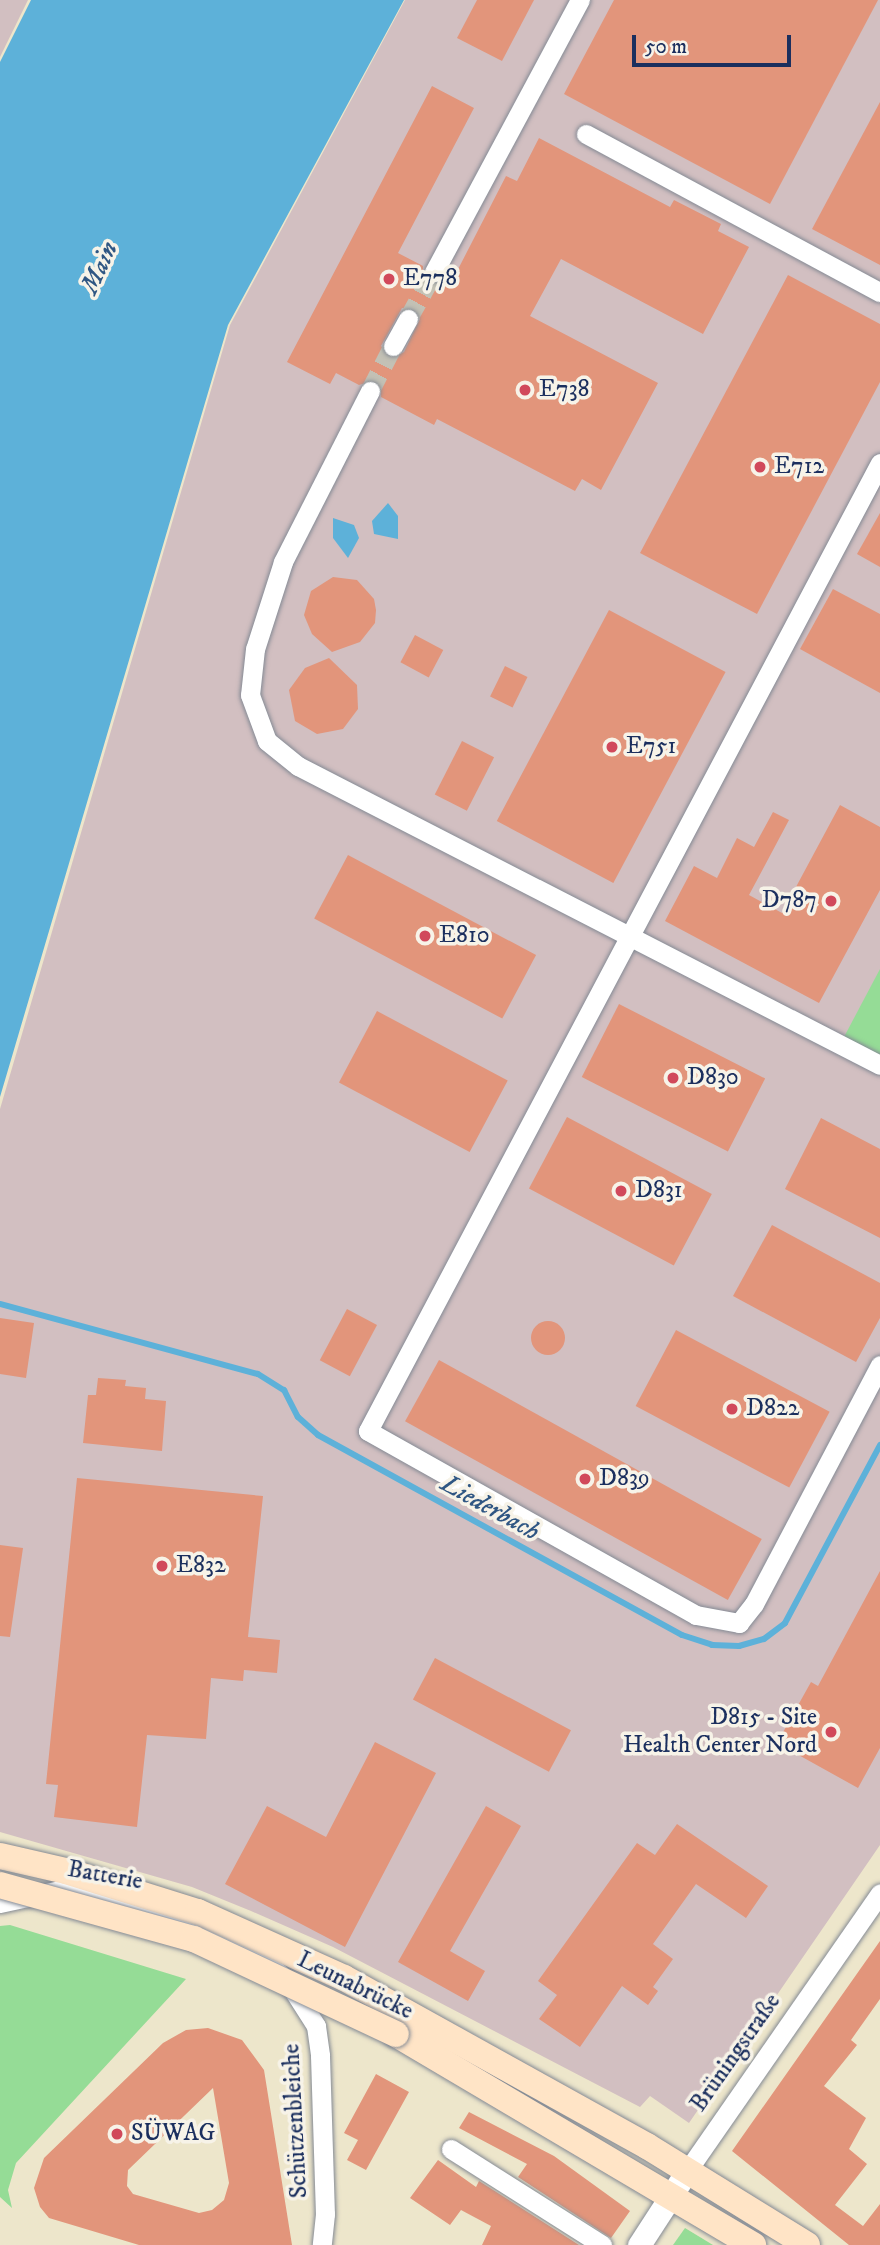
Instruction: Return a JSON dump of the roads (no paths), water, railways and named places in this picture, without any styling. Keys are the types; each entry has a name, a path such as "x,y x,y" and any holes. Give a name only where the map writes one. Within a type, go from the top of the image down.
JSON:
{"main road":[{"name":"Leunabrücke","path":"0,1856 66,1871 198,1912 403,2023 687,2171 807,2245"},
{"name":"Leunabrücke","path":"0,1885 194,1940 403,2023 671,2197 753,2245"}],"street":[{"path":"434,272 580,0"},
{"path":"586,134 880,292"},
{"path":"393,346 408,319"},
{"path":"370,391 283,562 255,649 250,695 254,717 267,741 298,766 631,934 880,1065"},
{"path":"880,463 368,1431 696,1615 739,1623 754,1604 880,1365"},
{"name":"Batterie","path":"0,1903 64,1889 161,1912"},
{"name":"Brüningstraße","path":"639,2245 687,2171 880,1893"},
{"name":"Schützenbleiche","path":"161,1912 245,1945 286,1979 316,2026 325,2214 321,2245"},
{"path":"451,2149 603,2245"}],"water":[{"name":"Main","path":"31,0 404,0 228,325 0,1097 0,62"},
{"path":"388,503 398,516 398,539 374,534 372,521"},
{"path":"333,518 354,525 359,538 348,558 333,538"}],"waterway":[{"name":"Liederbach","path":"0,1304 258,1374 284,1390 298,1417 318,1435 682,1635 712,1645 739,1646 764,1639 785,1623 880,1445"}],"tunnel":[{"path":"408,319 434,272"},
{"path":"370,391 393,346"}],"place":[{"name":"E778","path":"389,279"},
{"name":"E738","path":"525,390"},
{"name":"E712","path":"760,467"},
{"name":"E751","path":"612,747"},
{"name":"D787","path":"831,901"},
{"name":"E810","path":"425,936"},
{"name":"D830","path":"673,1078"},
{"name":"D831","path":"621,1191"},
{"name":"D822","path":"732,1409"},
{"name":"D839","path":"585,1479"},
{"name":"E832","path":"162,1566"},
{"name":"D815 - Site Health Center Nord","path":"831,1732"},
{"name":"SÜWAG","path":"117,2134"}]}
